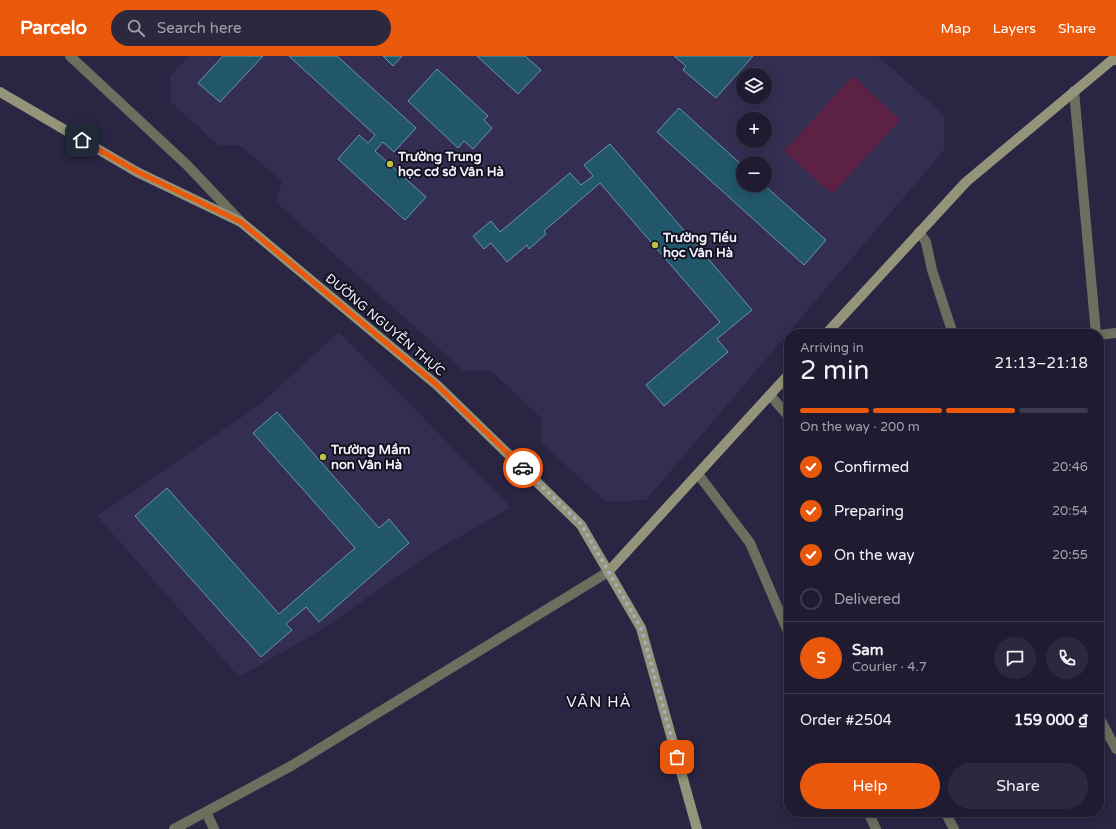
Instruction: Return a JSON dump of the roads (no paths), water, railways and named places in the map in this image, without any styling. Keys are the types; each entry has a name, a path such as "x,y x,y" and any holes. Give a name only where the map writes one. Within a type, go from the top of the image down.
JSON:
{"main road":[{"path":"831,329 966,182 1112,60 1116,60"},
{"path":"0,92 138,172 241,222"},
{"name":"ĐƯỜNG NGUYỄN THỰC","path":"241,222 438,386 581,524 641,628 697,829"},
{"path":"608,572 784,380"}],"street":[{"name":"ĐƯỜNG NGUYỄN THỰC","path":"70,56 187,164 241,222"},
{"path":"1074,91 1097,329"},
{"path":"919,232 926,242 932,270 951,329"},
{"path":"1104,334 1116,333"},
{"path":"770,395 784,411"},
{"path":"698,474 750,543 784,622"},
{"path":"174,829 291,766 608,572"},
{"path":"1104,726 1116,749"},
{"path":"206,812 214,829"},
{"path":"870,817 876,829"},
{"path":"948,817 954,829"}],"place":[{"name":"Trường Trung học cơ sở Vân Hà","path":"390,164"},
{"name":"Trường Tiểu học Vân Hà","path":"655,245"},
{"name":"Trường Mầm non Vân Hà","path":"323,457"}],"district":[{"name":"VÂN HÀ","path":"599,702"}]}
